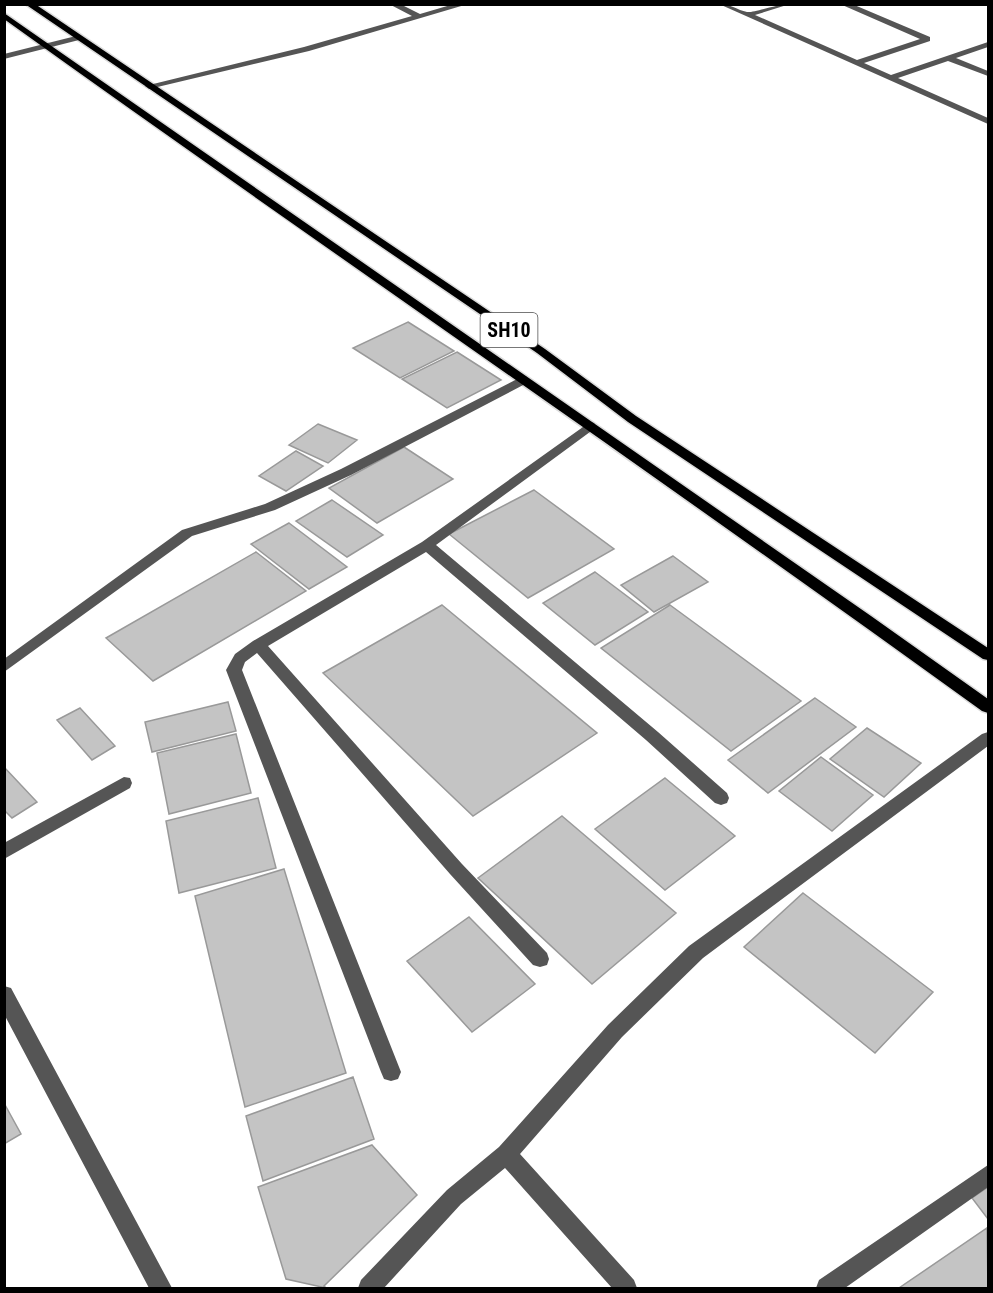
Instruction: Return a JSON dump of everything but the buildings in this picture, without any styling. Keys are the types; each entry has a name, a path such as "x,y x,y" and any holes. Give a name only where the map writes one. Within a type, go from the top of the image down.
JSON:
{"main road":[{"name":"SH10","path":"30,4 76,38 541,351 632,419 988,655"},
{"name":"SH10","path":"4,15 523,380 826,589 988,707"}],"street":[{"path":"393,4 420,17"},
{"path":"149,86 306,49 464,4"},
{"path":"723,4 988,121"},
{"path":"748,15 786,4"},
{"path":"844,4 927,39 856,63"},
{"path":"4,57 76,38"},
{"path":"890,78 988,44"},
{"path":"948,58 988,74"},
{"path":"4,667 187,532 270,507 346,472 523,380"},
{"path":"391,1072 234,670 240,658 258,645 427,545 590,426"},
{"path":"427,545 652,736 721,798"},
{"path":"258,645 456,870 540,959"},
{"path":"369,1288 454,1197 506,1154 615,1031 696,952 988,738"},
{"path":"4,852 124,783"},
{"path":"4,994 161,1288"},
{"path":"506,1154 626,1288"},
{"path":"827,1288 988,1175"}]}
